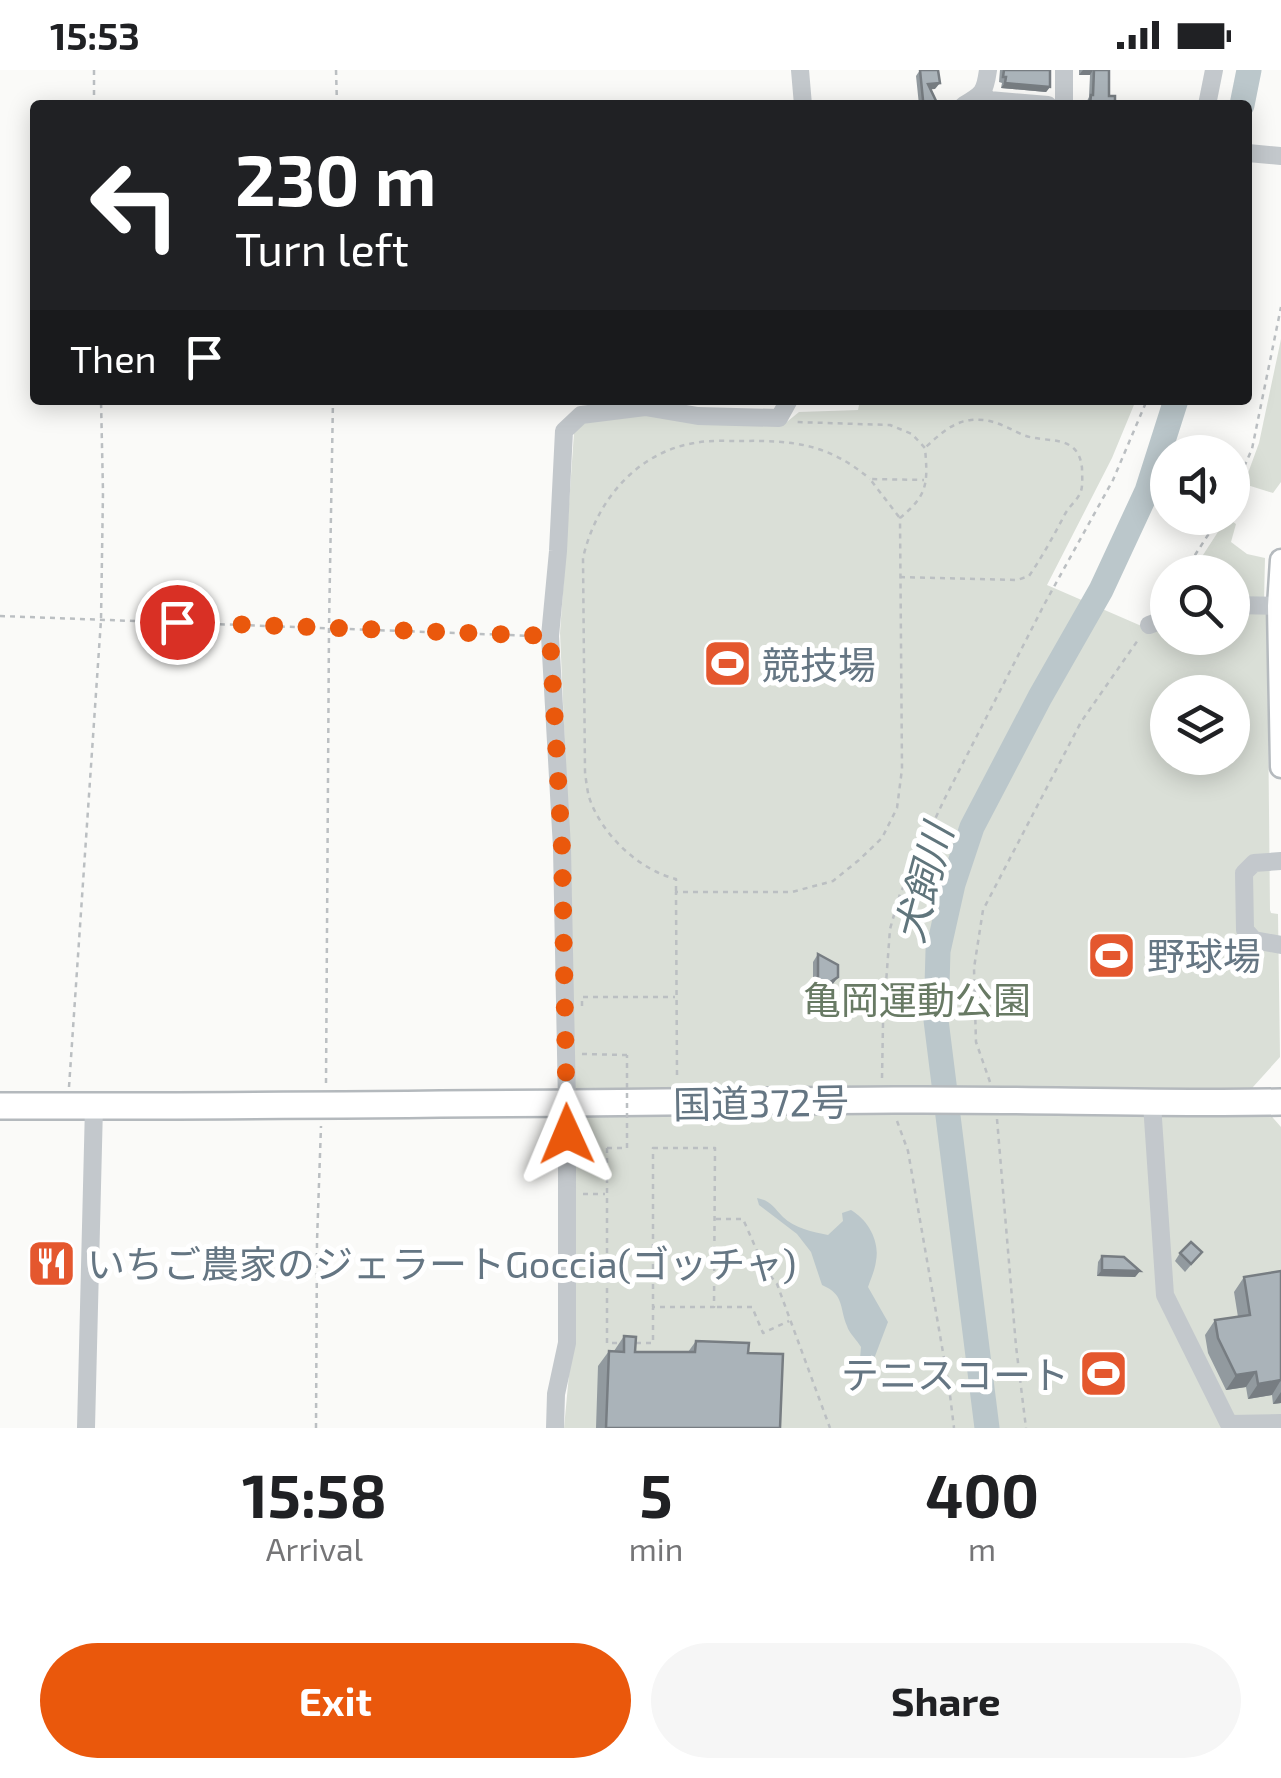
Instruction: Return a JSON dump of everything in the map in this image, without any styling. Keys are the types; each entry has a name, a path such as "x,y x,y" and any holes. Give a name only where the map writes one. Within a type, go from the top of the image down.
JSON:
{"highway":[{"name":"国道372号","path":"0,1106 890,1100 1281,1102"}],"main road":[{"path":"1281,560 1281,767"}],"street":[{"path":"800,70 803,100"},
{"path":"972,100 986,87 988,70"},
{"path":"1064,70 1064,100"},
{"path":"1208,100 1214,70"},
{"path":"982,94 989,100"},
{"path":"1252,154 1281,156"},
{"path":"555,1428 556,1394 567,1343 567,1104 562,848 550,636 564,430 582,414 645,407 698,416 780,418 786,405"},
{"path":"1250,605 1278,606"},
{"path":"1281,861 1254,863 1244,873 1244,930 1254,940 1281,945"},
{"path":"1152,1104 1165,1295 1229,1424 1281,1423"},
{"path":"81,1106 86,1428"}],"path":[{"path":"94,70 94,100"},
{"path":"336,70 337,100"},
{"path":"1250,454 1281,307"},
{"path":"81,1106 101,620 101,405"},
{"path":"316,1428 316,1277 322,1106 328,1075 333,405"},
{"path":"954,1428 908,1151 890,1100 883,1024 890,929 900,894 944,800 1113,480 1144,405"},
{"path":"786,422 890,425 912,434 925,448 925,490 900,518"},
{"path":"900,577 1017,580 1029,576 1081,492 1080,456 1070,446 1025,436 996,422 958,422 925,448"},
{"path":"676,892 792,892 833,881 882,838 897,808 902,769 900,518 870,479 829,451 767,440 698,442 675,447 643,464 618,484 586,542 584,772 590,798 624,849 656,874 676,879 676,892 677,997 677,1075"},
{"path":"870,479 926,480"},
{"path":"0,616 550,636"},
{"path":"1026,1428 989,1101 976,1042 974,968 982,910 1081,722 1149,625"},
{"path":"582,1016 582,997 677,997"},
{"path":"582,1055 627,1055 627,1148 608,1148 607,1343 652,1343 654,1148 715,1148 714,1307"},
{"path":"567,1194 607,1194"},
{"path":"715,1219 742,1219 777,1284 830,1428"},
{"path":"653,1307 752,1308 763,1333 791,1321"}],"green space":[{"path":"1281,339 1281,482 1273,493 1250,486 1250,468"},
{"name":"亀岡運動公園","path":"859,405 1134,405 1112,458 1047,585 1150,630 1150,655 1250,655 1250,612 1267,613 1270,910 1278,914 1280,1057 1253,1087 1253,1110 1267,1111 1281,1127 1281,1428 564,1428 571,1353 577,1091 570,1085 572,911 560,633 574,433 584,423 641,415 783,425 799,412 858,410"},
{"path":"1216,535 1233,535 1231,542 1247,554 1265,558 1264,601 1250,601 1250,555 1203,555"}],"shaded area":[{"path":"757,1198 793,1224 828,1235 843,1221 842,1213 851,1210 867,1225 877,1253 868,1287 888,1322 870,1378 865,1377 861,1347 848,1329 838,1297 822,1285 811,1252 797,1234 759,1205"}],"building":[{"path":"920,70 938,70 940,83 928,84 936,100 923,100"},
{"path":"1004,70 1050,70 1050,87 1005,83"},
{"path":"1094,70 1109,70 1109,96 1115,96 1115,100 1090,100"},
{"path":"818,954 838,965 838,977 818,990"},
{"path":"1191,1242 1202,1252 1191,1264 1180,1253"},
{"path":"1102,1256 1124,1257 1140,1271 1102,1270"},
{"path":"1281,1271 1281,1380 1258,1384 1256,1372 1236,1375 1218,1338 1215,1320 1250,1315 1244,1277"},
{"path":"624,1336 636,1337 635,1352 695,1352 696,1341 749,1343 748,1353 783,1354 780,1428 606,1428 609,1351 624,1352"}],"waterway":[{"name":"犬飼川","path":"1243,100 1249,70"},
{"name":"犬飼川","path":"987,1428 936,1020 938,951 953,884 972,827 1101,590 1147,491 1174,405"}],"place":[{"name":"競技場","path":"727,664"},
{"name":"野球場","path":"1112,955"},
{"name":"いちご農家のジェラートGoccia(ゴッチャ)","path":"52,1263"},
{"name":"テニスコート","path":"1104,1374"}],"route":[{"path":"177,622 550,636 562,848 567,1134"}]}
